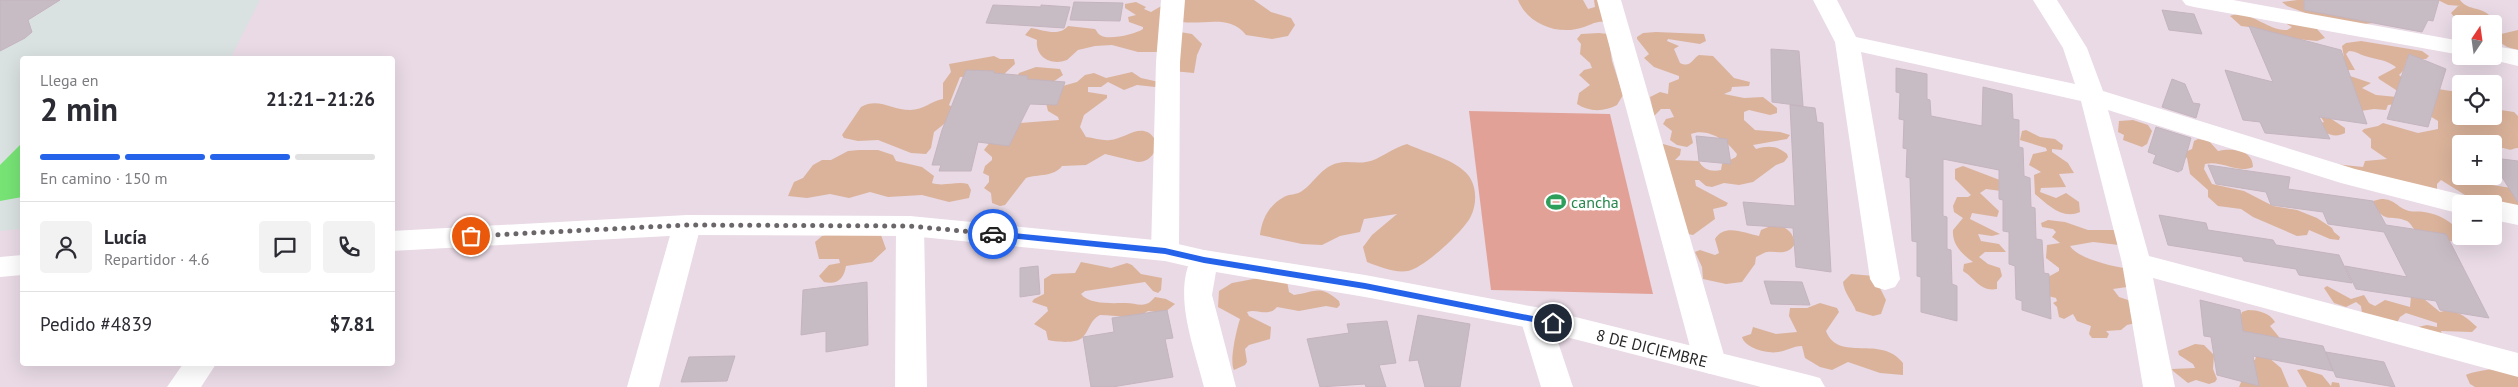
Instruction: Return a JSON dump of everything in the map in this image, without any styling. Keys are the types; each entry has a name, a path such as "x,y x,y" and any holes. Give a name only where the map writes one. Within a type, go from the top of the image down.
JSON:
{"street":[{"path":"1165,251 1168,62 1173,0"},
{"path":"1609,0 1710,362"},
{"path":"1825,0 1847,42 1885,279"},
{"path":"2045,0 2075,48 2092,96 2136,263 2159,387"},
{"path":"2194,0 2452,46"},
{"path":"1847,42 2092,96 2352,177 2452,202"},
{"path":"2502,55 2518,58"},
{"path":"2502,212 2518,215"},
{"path":"643,387 687,225"},
{"name":"8 DE DICIEMBRE","path":"395,241 687,225 910,226 1165,251 1204,260 1365,286 1535,318 1808,387"},
{"path":"910,226 911,387"},
{"path":"1204,260 1197,295 1220,387"},
{"path":"2136,263 2518,365"},
{"path":"0,267 20,265"},
{"path":"1535,318 1557,387"},
{"path":"183,387 199,366"}],"shaded area":[{"path":"0,0 260,0 232,56 20,56 20,229 0,231"},
{"path":"1166,0 1254,0 1271,12 1291,18 1295,25 1288,36 1272,39 1246,35 1240,29 1225,22 1182,22 1180,32 1192,34 1202,44 1197,55 1194,73 1172,71 1159,52 1138,52 1112,45 1078,50 1067,60 1061,62 1050,61 1039,52 1037,40 1025,35 1031,28 1056,32 1068,26 1095,29 1099,35 1104,37 1128,35 1143,29 1143,27 1129,22 1128,17 1136,15 1125,8 1125,4 1136,2 1151,12 1163,5"},
{"path":"1518,0 1583,0 1588,9 1595,7 1594,0 1602,0 1606,22 1597,22 1575,29 1555,29 1537,22 1529,16"},
{"path":"2326,0 2343,17 2371,21 2373,23 2317,29 2325,38 2317,41 2255,35 2251,32 2257,28 2241,26 2230,16 2244,15 2273,28 2287,30 2292,27 2282,21 2308,14 2287,6 2282,2"},
{"path":"2438,0 2460,0 2467,6 2489,15 2453,15 2451,13 2458,6 2462,6 2448,5"},
{"path":"2518,30 2518,50 2502,44 2502,34"},
{"path":"1643,33 1704,34 1706,41 1700,44 1668,39 1667,41 1679,46 1674,49 1680,63 1689,64 1699,55 1713,56 1734,78 1750,82 1749,86 1732,87 1731,91 1724,94 1744,98 1763,97 1777,108 1777,113 1770,115 1749,110 1744,112 1744,120 1755,130 1780,132 1790,135 1787,139 1753,145 1756,149 1776,148 1787,154 1788,157 1784,162 1776,165 1753,182 1739,185 1724,183 1712,187 1706,186 1699,180 1695,180 1696,186 1728,203 1726,206 1713,209 1715,219 1693,235 1688,234 1656,142 1681,149 1680,155 1675,160 1699,161 1705,168 1714,171 1721,170 1722,164 1736,157 1737,154 1717,136 1704,132 1691,134 1693,143 1687,147 1677,145 1670,140 1672,131 1663,124 1666,119 1674,117 1670,109 1661,109 1654,116 1650,97 1660,92 1668,94 1669,83 1679,79 1679,76 1654,67 1644,58 1649,54 1637,37"},
{"path":"1581,34 1608,34 1612,61 1623,95 1617,105 1607,109 1586,109 1577,104 1579,93 1590,85 1579,75 1584,70 1592,68 1590,63 1580,54 1581,44 1577,39"},
{"path":"2361,41 2422,51 2429,56 2426,59 2407,59 2403,71 2399,75 2420,85 2452,91 2452,125 2502,125 2502,110 2514,112 2518,116 2518,148 2509,150 2502,148 2502,135 2452,135 2452,185 2492,185 2518,189 2518,206 2502,204 2502,195 2465,195 2441,180 2437,184 2437,190 2325,163 2363,167 2365,161 2387,159 2371,148 2371,139 2362,131 2383,123 2418,133 2438,129 2438,121 2402,99 2396,90 2379,79 2378,77 2396,67 2392,64 2349,51 2346,54 2355,70 2346,70 2342,46 2346,43"},
{"path":"994,56 1000,59 1014,59 1015,64 1002,76 960,77 949,105 959,112 934,132 931,148 926,154 911,153 878,140 858,141 844,138 842,135 861,107 873,103 910,110 923,107 943,99 943,83 951,72 949,64"},
{"path":"1036,67 1060,69 1063,75 1053,82 1031,86 1018,75"},
{"path":"1132,72 1141,78 1159,82 1155,87 1137,85 1124,90 1108,82 1101,87 1088,87 1088,92 1107,95 1107,98 1084,115 1080,127 1086,137 1104,140 1116,139 1139,131 1149,133 1154,138 1155,151 1150,158 1138,162 1105,154 1086,165 1062,166 1059,170 1050,174 1026,178 1005,205 1000,206 992,203 991,193 984,188 989,182 989,176 983,173 985,166 992,160 992,157 984,150 993,138 1020,123 1059,120 1058,117 1048,111 1046,103 1059,87 1077,82 1085,75 1094,73 1106,78"},
{"path":"2344,74 2371,83 2362,88 2376,95 2397,97 2396,104 2388,105 2386,110 2374,109 2327,116 2345,128 2345,133 2333,135 2325,132 2316,124 2324,122 2319,114 2354,89"},
{"name":"cancha","path":"1469,111 1610,114 1653,294 1491,290"},
{"path":"2133,120 2148,125 2152,131 2147,144 2142,147 2123,140 2124,135 2118,132 2119,121"},
{"path":"2026,130 2040,137 2055,139 2063,145 2062,150 2052,149 2052,152 2068,163 2074,173 2059,174 2066,187 2041,188 2040,192 2056,198 2066,193 2079,202 2080,212 2067,214 2055,210 2035,194 2034,175 2041,172 2029,165 2033,154 2047,151 2046,148 2020,140 2022,131"},
{"path":"2198,139 2209,141 2218,151 2235,150 2245,153 2252,161 2253,167 2247,169 2211,163 2205,164 2204,169 2212,184 2244,191 2273,206 2297,210 2317,218 2332,228 2340,237 2339,240 2330,239 2309,230 2307,235 2297,236 2253,217 2241,209 2218,206 2208,197 2208,190 2190,174 2187,158 2181,154 2192,149 2194,141"},
{"path":"1407,144 1440,157 1462,169 1471,179 1475,195 1471,216 1461,230 1424,263 1408,271 1398,271 1367,262 1363,247 1372,235 1397,214 1364,219 1360,232 1340,236 1322,245 1302,244 1260,235 1262,223 1274,204 1286,196 1302,191 1327,168 1342,162 1361,163 1371,161"},
{"path":"20,145 20,197 0,201 0,165"},
{"path":"878,150 893,155 896,161 922,167 934,176 932,183 968,184 971,190 969,198 949,202 922,195 888,197 870,192 849,198 830,194 807,198 788,196 794,182 803,178 813,165 822,160 831,160 848,151"},
{"path":"1963,166 2005,182 2001,191 1986,189 1980,193 1999,211 1997,217 1972,213 1970,219 2000,234 1992,236 1978,234 1981,241 1999,244 2006,252 1985,252 1979,257 1988,264 2000,268 2002,276 1997,282 1997,289 1982,287 1963,271 1964,264 1973,262 1962,252 1954,240 1953,230 1963,218 1954,212 1953,206 1957,197 1968,197 1971,195 1955,179 1955,169"},
{"path":"2381,199 2390,200 2409,211 2430,213 2448,221 2452,224 2452,241 2433,238 2416,231 2407,221 2383,216 2373,201"},
{"path":"2048,220 2065,222 2088,230 2116,230 2119,245 2093,242 2070,246 2087,258 2124,268 2127,287 2113,289 2119,297 2131,301 2133,309 2130,311 2136,323 2127,325 2121,330 2106,331 2109,334 2107,338 2092,338 2089,334 2091,326 2077,321 2073,314 2064,319 2059,317 2057,307 2053,303 2057,301 2056,298 2048,296 2048,277 2059,271 2059,268 2046,258 2047,245 2060,243 2052,237 2056,232 2053,229 2042,227 2041,223"},
{"path":"1773,225 1785,228 1791,233 1795,244 1788,251 1768,252 1756,257 1755,264 1742,282 1726,284 1703,279 1702,267 1695,252 1700,250 1715,255 1719,253 1715,239 1724,231 1735,230 1759,236 1761,230"},
{"path":"832,233 881,235 886,249 872,262 846,266 842,278 836,282 824,282 819,276 829,265 840,263 839,259 819,259 815,242 822,236"},
{"path":"1081,262 1111,268 1127,263 1132,265 1141,274 1162,278 1161,290 1158,293 1153,291 1145,282 1085,291 1081,294 1085,298 1102,303 1141,305 1149,303 1155,297 1166,299 1175,304 1164,313 1148,311 1131,316 1100,315 1094,319 1083,337 1076,341 1048,340 1046,331 1034,324 1048,311 1047,307 1032,302 1044,294 1044,279 1052,274 1075,273"},
{"path":"1851,274 1874,276 1886,300 1881,314 1873,316 1856,311 1843,282"},
{"path":"1264,277 1287,281 1289,292 1294,295 1317,290 1327,292 1339,301 1340,305 1337,308 1326,306 1299,311 1277,307 1270,312 1247,312 1249,316 1271,327 1270,339 1249,345 1245,349 1247,362 1245,365 1234,370 1232,360 1240,319 1218,307 1219,291 1232,283"},
{"path":"2327,286 2351,299 2364,295 2369,303 2375,306 2385,300 2410,307 2411,297 2424,299 2440,312 2455,312 2477,327 2472,332 2441,331 2443,339 2418,327 2427,325 2437,327 2437,323 2406,313 2400,317 2397,323 2362,313 2361,306 2356,302 2346,307 2334,303 2324,288"},
{"path":"1820,303 1837,308 1839,312 1826,331 1832,340 1850,348 1883,350 1894,355 1903,363 1903,375 1880,373 1848,362 1832,370 1820,367 1805,358 1802,346 1778,352 1768,352 1752,347 1742,337 1751,334 1753,327 1776,334 1797,332 1789,316 1790,308 1807,308"},
{"path":"2248,310 2270,316 2275,322 2270,326 2279,337 2268,357 2281,368 2289,387 2239,387 2242,380 2241,359 2255,360 2256,356 2228,323 2240,317 2242,312"},
{"path":"2195,344 2204,345 2214,355 2213,369 2217,379 2215,382 2209,384 2196,380 2188,383 2173,371 2172,369 2195,368 2193,364 2179,355 2178,351"},
{"path":"2518,365 2518,387 2475,387 2470,384 2466,375 2482,371"},
{"path":"2302,369 2322,375 2331,386 2332,382 2339,383 2340,387 2307,387 2297,370"}],"building":[{"path":"0,0 60,0 28,20 32,32 25,38 0,51"},
{"path":"2304,0 2439,0 2433,21 2428,20 2422,32 2304,10"},
{"path":"1074,2 1123,3 1120,21 1070,20"},
{"path":"993,5 1070,7 1064,28 986,23"},
{"path":"2162,10 2194,14 2202,34 2169,30"},
{"path":"2249,26 2341,50 2367,124 2319,117 2330,139 2265,133 2260,122 2243,120 2225,70 2273,82"},
{"path":"1771,49 1799,51 1803,106 1772,102"},
{"path":"2409,54 2446,69 2428,127 2387,119"},
{"path":"1896,68 1927,74 1927,99 1930,100 1931,116 1982,126 1983,87 2012,94 2013,119 2019,120 2019,147 2023,148 2024,176 2030,178 2031,207 2035,208 2036,239 2042,240 2044,273 2049,274 2051,319 2022,310 2022,301 2016,299 2015,266 2009,264 2009,232 2003,231 2003,200 1999,199 1999,170 1943,159 1943,216 1947,217 1947,249 1951,250 1952,284 1957,286 1957,321 1921,312 1921,277 1917,276 1917,242 1912,241 1910,178 1906,177 1907,149 1903,148 1904,120 1899,119 1900,93 1896,92"},
{"path":"966,70 994,71 994,73 1028,76 1027,79 1065,82 1057,105 1030,104 1009,146 978,142 971,171 939,171 941,165 932,165 942,130"},
{"path":"2172,79 2185,84 2193,103 2200,104 2196,118 2162,107"},
{"path":"1790,105 1815,108 1817,122 1823,123 1831,272 1796,267 1793,228 1747,225 1743,202 1795,206"},
{"path":"2156,127 2191,138 2182,170 2178,172 2153,163 2156,155 2148,152"},
{"path":"1696,136 1727,139 1731,164 1699,161"},
{"path":"2502,159 2518,161 2518,203 2502,177"},
{"path":"2208,165 2290,177 2288,189 2373,201 2386,225 2446,234 2489,318 2440,310 2436,301 2356,289 2345,266 2407,277 2384,232 2328,224 2323,212 2271,205 2266,192 2216,184"},
{"path":"2159,215 2206,223 2208,230 2273,240 2276,245 2339,255 2352,283 2299,275 2296,269 2244,261 2242,257 2168,245"},
{"path":"1038,266 1040,294 1020,297 1020,268"},
{"path":"1764,281 1802,282 1810,305 1771,304"},
{"path":"867,282 868,345 826,352 826,331 801,335 803,290"},
{"path":"2200,300 2240,310 2243,331 2323,346 2333,371 2253,356 2259,386 2217,375 2211,337 2204,336"},
{"path":"1167,310 1173,338 1165,339 1173,377 1112,387 1091,387 1083,337 1114,332 1112,318"},
{"path":"1418,315 1470,324 1460,387 1425,387 1418,360 1409,361"},
{"path":"1387,321 1396,363 1379,365 1386,387 1366,387 1365,384 1320,387 1307,339 1349,333 1347,324"},
{"path":"2326,352 2384,362 2395,387 2336,377"},
{"path":"735,356 727,381 681,382 689,357"}],"way so far":[{"path":"471,236 687,225 910,226 993,234"}],"place":[{"name":"cancha","path":"1556,202"}],"route":[{"path":"993,234 1165,251 1204,260 1365,286 1553,323"}]}
